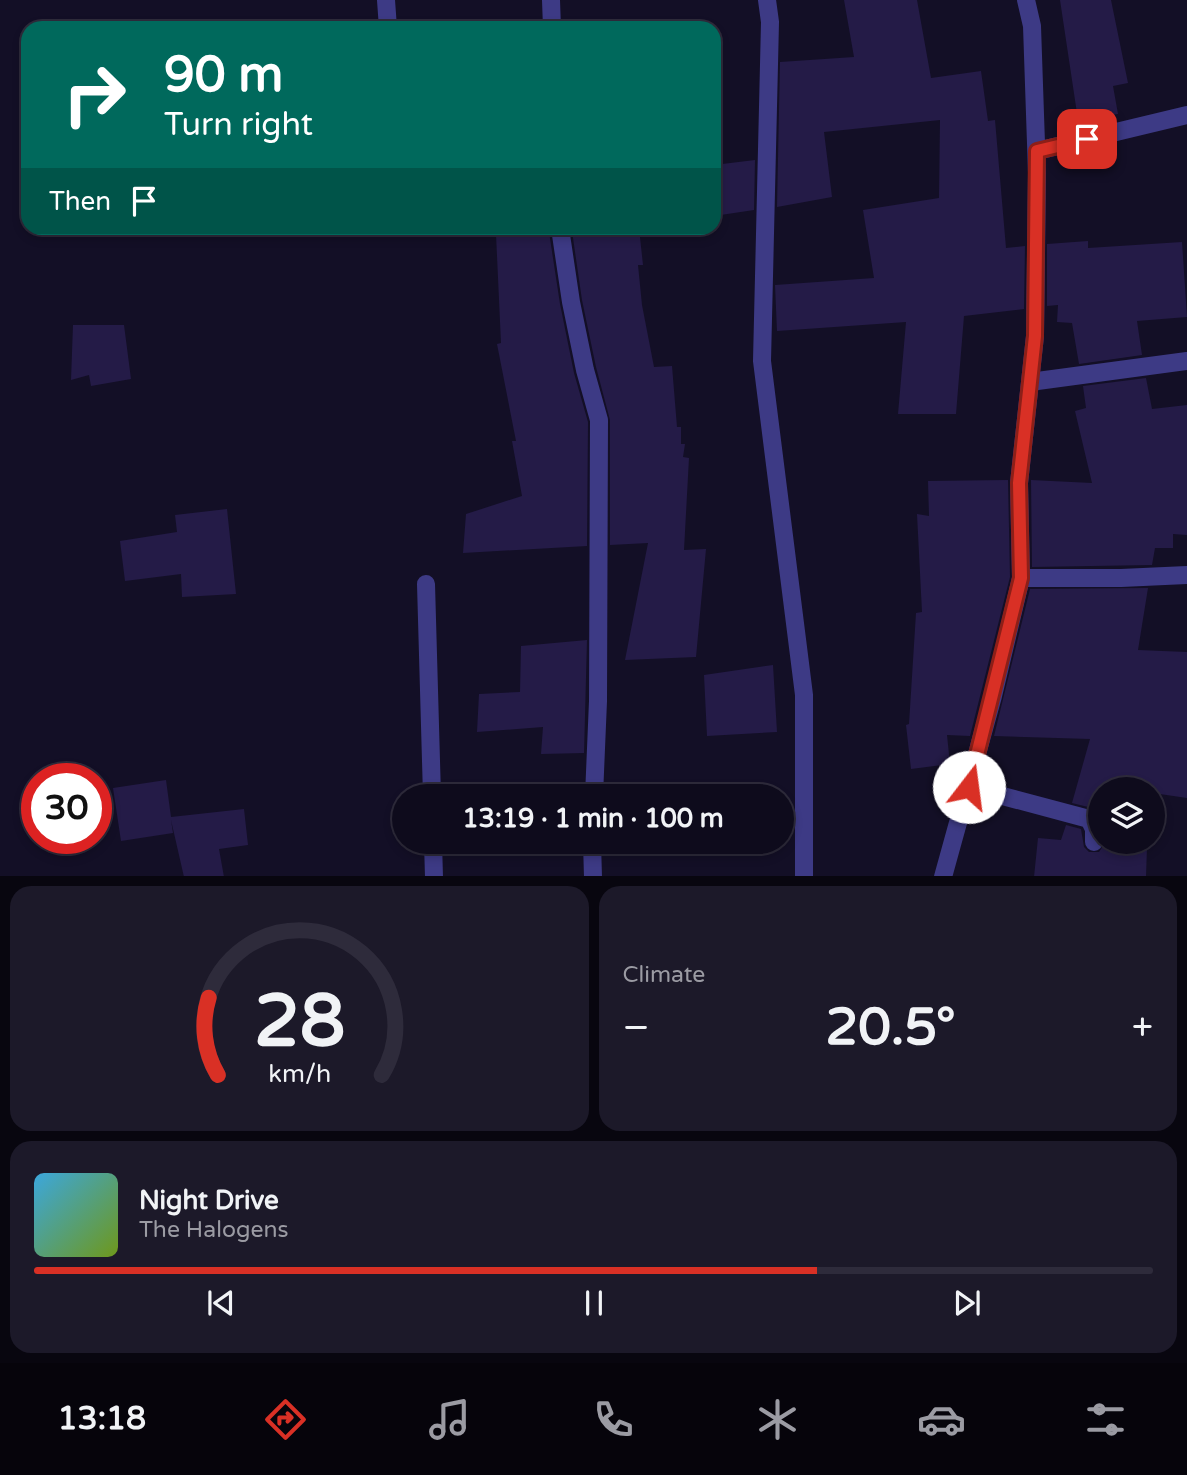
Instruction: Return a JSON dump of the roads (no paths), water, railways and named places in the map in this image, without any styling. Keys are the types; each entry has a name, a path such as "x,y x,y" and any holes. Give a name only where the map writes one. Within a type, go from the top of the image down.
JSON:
{"street":[{"path":"386,0 388,21"},
{"path":"551,0 552,21"},
{"path":"767,0 770,22 762,361 804,695 804,876"},
{"path":"943,876 969,787 1021,578 1019,483 1035,336 1037,151 1032,26 1026,0"},
{"path":"1037,151 1187,115"},
{"path":"561,235 571,303 599,420 598,701 595,784"},
{"path":"1030,382 1187,361"},
{"path":"1021,578 1121,579 1187,576"},
{"path":"426,584 432,784"},
{"path":"969,787 1088,819"},
{"path":"433,854 434,876"},
{"path":"592,854 593,876"}]}
